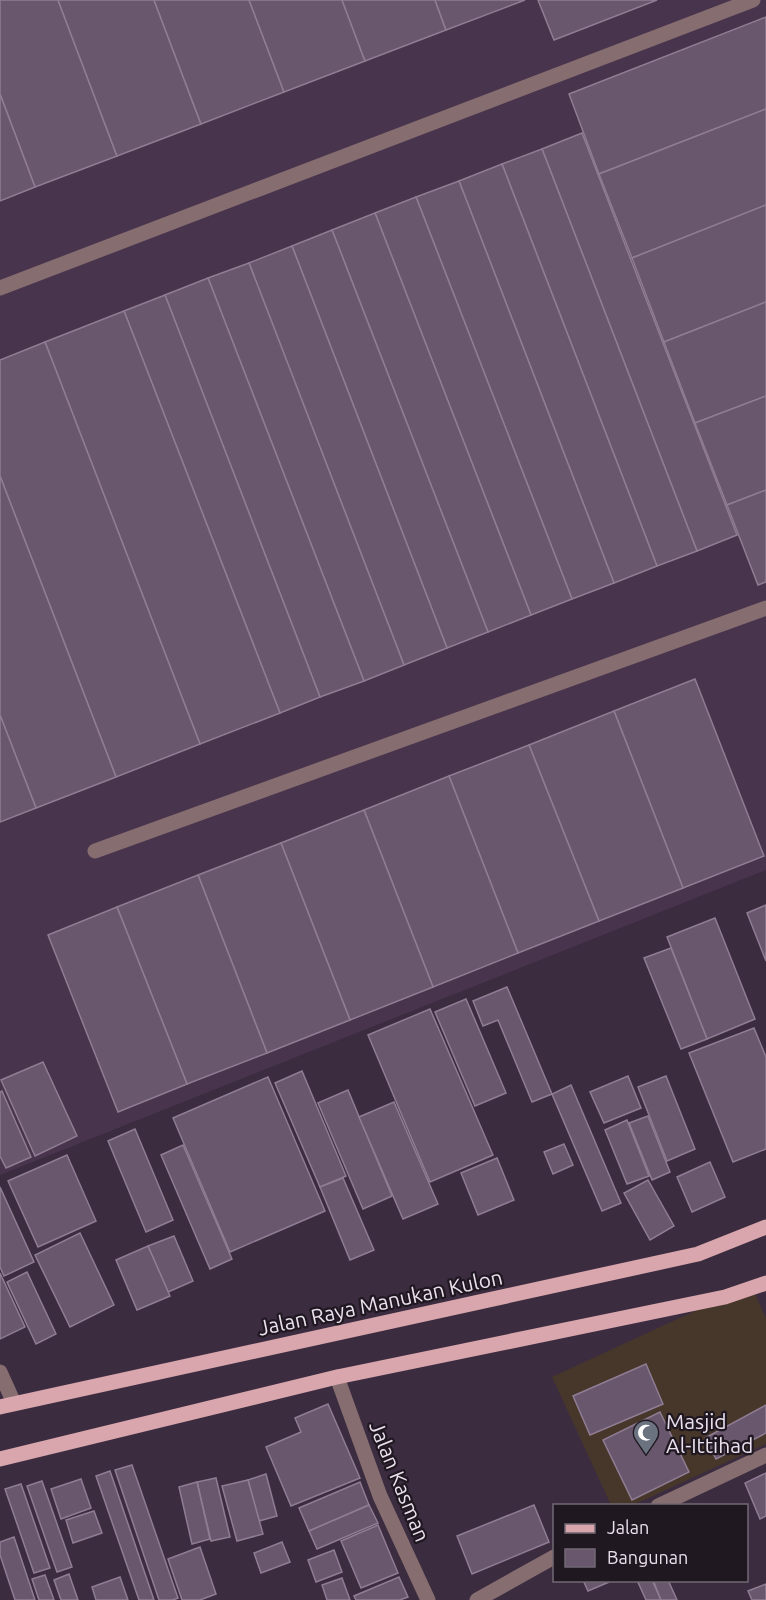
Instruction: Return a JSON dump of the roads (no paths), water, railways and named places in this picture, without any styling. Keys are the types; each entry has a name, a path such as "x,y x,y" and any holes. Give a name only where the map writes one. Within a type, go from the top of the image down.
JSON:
{"main road":[{"name":"Jalan Raya Manukan Kulon","path":"7,1405 698,1254 766,1227"},
{"path":"0,1459 337,1377 725,1297 766,1282"}],"street":[{"path":"0,288 753,0"},
{"path":"95,851 766,608"},
{"path":"0,1372 7,1405"},
{"name":"Jalan Kasman","path":"337,1377 380,1496 428,1600"},
{"path":"662,1504 766,1455"},
{"path":"477,1600 553,1558"}],"place":[{"name":"Masjid Al-Ittihad","path":"646,1456"}]}
